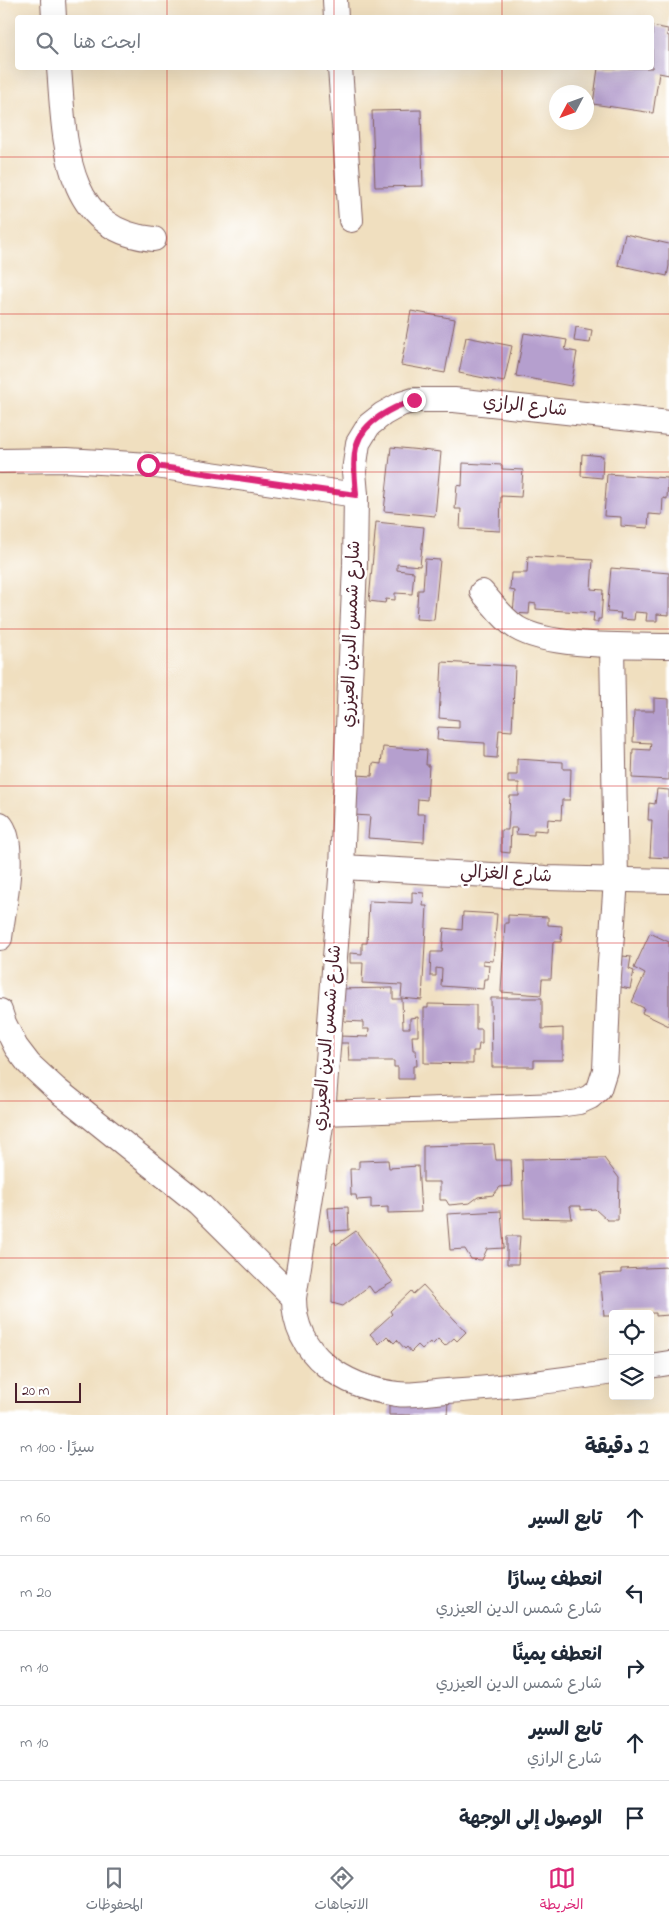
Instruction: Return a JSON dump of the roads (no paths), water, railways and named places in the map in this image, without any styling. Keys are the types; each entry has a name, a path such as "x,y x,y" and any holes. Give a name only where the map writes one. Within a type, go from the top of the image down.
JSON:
{"street":[{"path":"52,0 54,15"},
{"path":"335,0 336,15"},
{"path":"59,70 66,145 81,195 91,210 105,223 139,238 154,239"},
{"path":"340,70 351,220"},
{"name":"شارع الرازي","path":"383,414 401,404 414,400 454,400 669,423"},
{"name":"شارع شمس الدين العيزري","path":"383,414 369,425 358,443 354,472 356,495 356,565 342,867 324,1113 294,1298 294,1315 308,1347 339,1376 363,1387 399,1394 485,1389 609,1373"},
{"path":"0,461 67,460 148,465 356,495"},
{"path":"482,592 508,621 530,634 571,642 669,646"},
{"path":"324,1113 558,1105 590,1098 599,1089 605,1070 616,880 612,645"},
{"path":"0,824 9,841 10,858 0,938"},
{"name":"شارع الغزالي","path":"342,867 669,881"},
{"path":"0,1011 16,1047 30,1064 56,1088 198,1203 294,1298"},
{"path":"654,1365 669,1363"}]}
